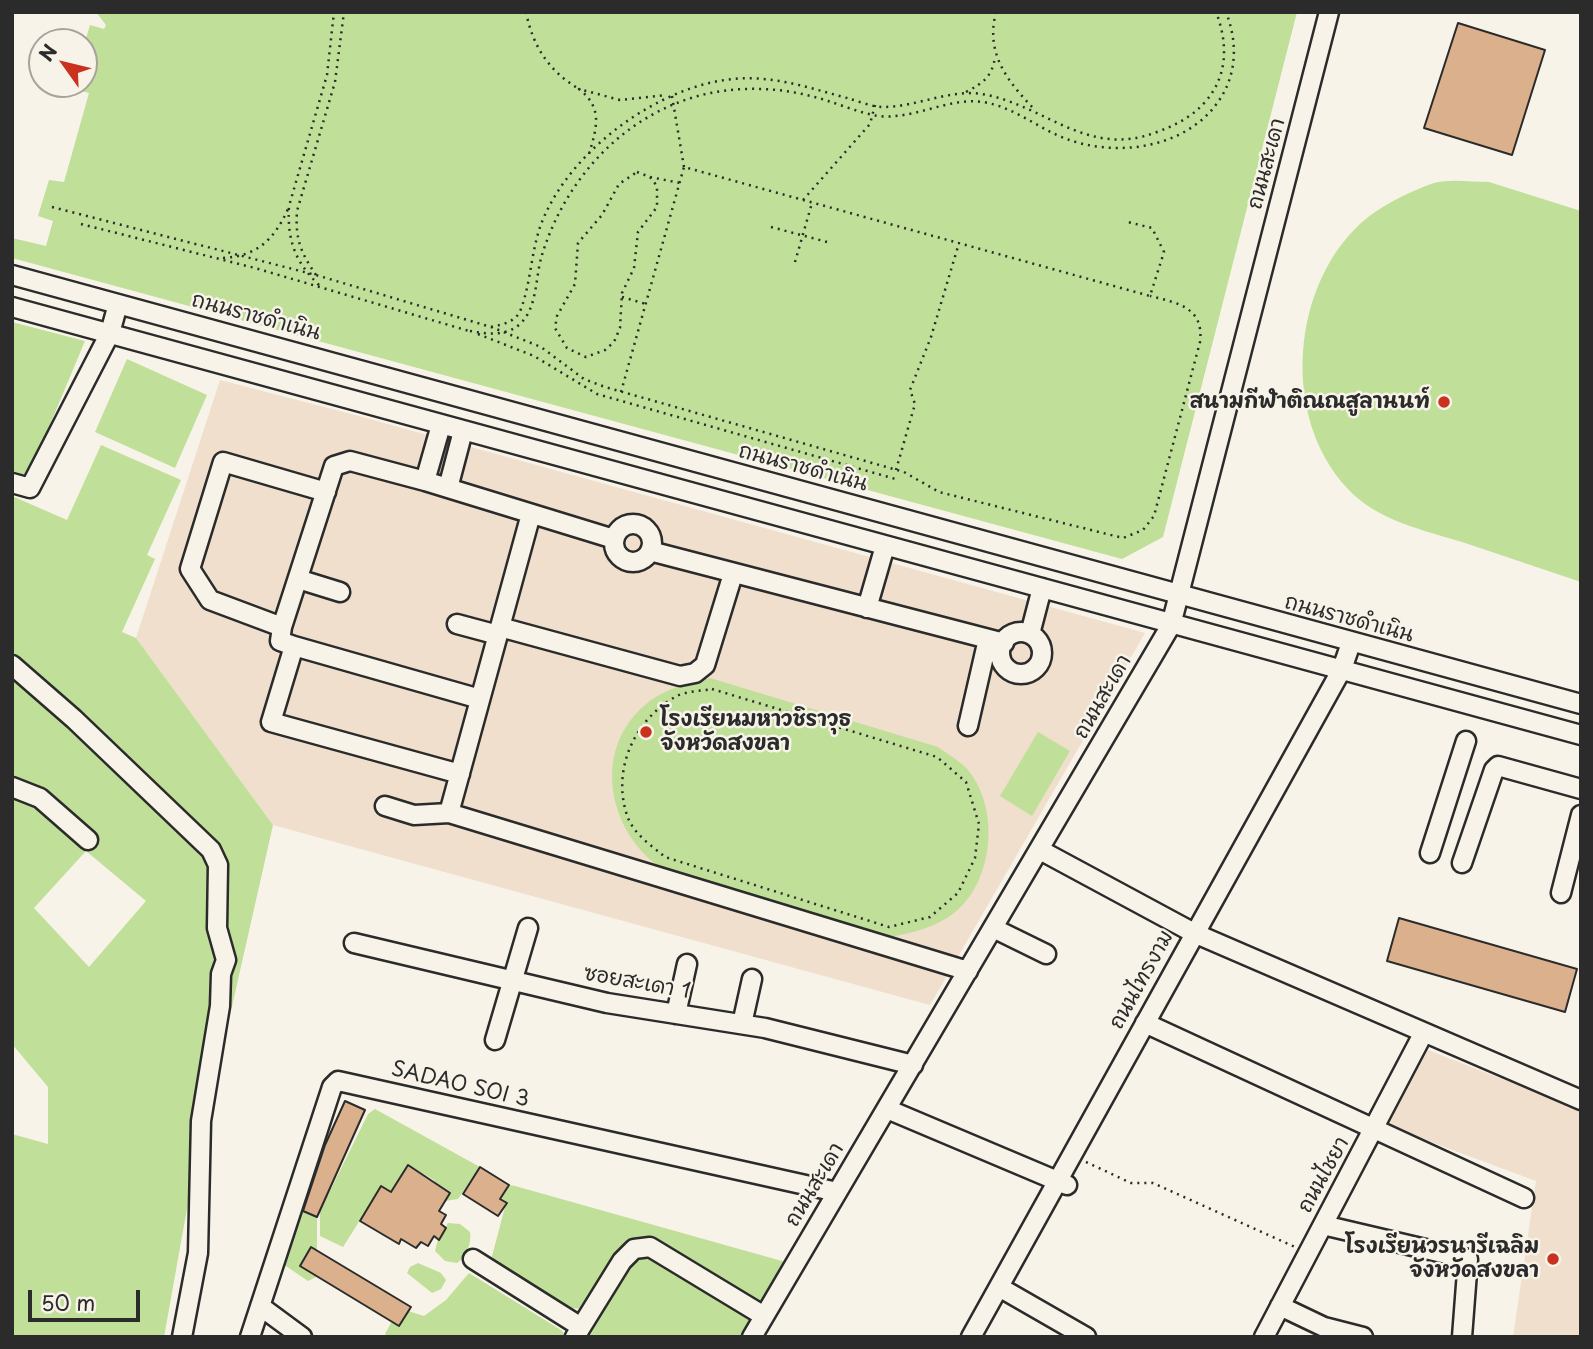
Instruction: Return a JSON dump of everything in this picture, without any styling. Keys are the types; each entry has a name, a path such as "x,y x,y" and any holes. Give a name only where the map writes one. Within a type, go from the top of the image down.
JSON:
{"street":[{"name":"ถนนสะเดา","path":"752,1337 1171,625 1329,12"},
{"name":"ถนนราชดำเนิน","path":"12,275 1581,704"},
{"path":"12,482 30,488 110,333 118,304"},
{"path":"12,307 1581,736"},
{"path":"425,481 441,425"},
{"path":"448,488 463,430"},
{"path":"282,627 210,600 190,569 223,461 326,492"},
{"path":"480,698 280,641 282,627 334,466 351,461 614,539"},
{"path":"449,813 531,514"},
{"path":"627,524 641,525 650,534 650,551 641,560 628,561 615,552 614,539 620,528 627,524"},
{"path":"867,608 885,546"},
{"path":"650,551 996,641 1016,633 1030,634 1040,644 1040,662 1030,672 1016,673 1003,663 996,641"},
{"path":"457,624 499,631 680,676 695,673 705,665 733,574"},
{"path":"298,579 340,592"},
{"path":"1030,634 1042,589"},
{"path":"968,726 996,641"},
{"name":"ถนนไทรงาม","path":"971,1337 1062,1183 1072,1155 1342,669 1351,643"},
{"path":"294,646 271,722 460,774"},
{"path":"12,665 74,719 211,850 218,865 217,928 226,960 221,974 220,1006 201,1121 198,1253 182,1337"},
{"path":"1430,853 1466,741"},
{"path":"1462,863 1494,770 1498,766 1581,789"},
{"path":"12,787 40,798 88,840"},
{"path":"385,806 414,814 449,813 968,971"},
{"path":"1561,892 1581,815"},
{"path":"1040,850 1194,933 1581,1100"},
{"path":"495,1040 528,928"},
{"path":"993,928 1046,954"},
{"name":"ซอยสะเดา 1","path":"354,943 607,1003 742,1024 912,1065"},
{"path":"676,1014 687,964"},
{"path":"742,1024 752,979"},
{"path":"1145,1023 1524,1198"},
{"name":"ถนนไชยา","path":"1264,1337 1423,1034"},
{"name":"SADAO SOI 3","path":"250,1337 332,1087 338,1081 837,1192"},
{"path":"887,1109 1062,1183"},
{"path":"1323,1224 1468,1259 1462,1337"},
{"path":"472,1259 578,1332 622,1261 634,1249 650,1247 764,1316"},
{"path":"999,1287 1086,1337"},
{"path":"260,1306 302,1337"},
{"path":"1280,1306 1324,1327 1363,1337"}],"path":[{"path":"217,258 237,257 264,246 282,222 327,75 334,12"},
{"path":"316,275 300,253 296,232 297,211 335,82 344,12"},
{"path":"526,12 530,30 548,64 594,104 597,117 589,153"},
{"path":"964,92 1009,101 1079,134 1125,141 1147,136 1193,116 1208,99 1222,75 1223,31 1216,12"},
{"path":"470,331 494,335 511,331 519,324 532,303 541,257 553,223 572,190 596,159 627,130 680,100 734,89 768,88 805,94 878,116 976,102 1018,113 1062,137 1080,143 1130,148 1154,144 1189,129 1208,115 1220,100 1234,64 1233,37 1226,12"},
{"path":"579,89 620,100 671,94 733,79 789,80 875,105 916,104 964,92 986,81 993,71 995,57 992,35 995,13"},
{"path":"995,57 1014,89 1037,112"},
{"path":"491,327 510,323 520,311 545,215 556,195 589,153 631,118 671,94"},
{"path":"621,392 684,167 671,94"},
{"path":"803,200 870,124 875,105"},
{"path":"52,207 316,275 491,327 541,347 584,379 621,392 896,470 939,492 1123,538 1143,530 1150,524 1157,506 1202,330 1199,319 1183,307 1150,296 684,167"},
{"path":"650,177 657,186 657,207 638,232 634,268 622,297 620,328 614,342 605,350 586,357 567,348 555,328 558,316 575,284 578,243 602,215 613,193 628,176 636,172 680,183"},
{"path":"795,262 812,203"},
{"path":"289,206 289,233 295,255 322,288"},
{"path":"1124,221 1152,228 1164,252 1150,296"},
{"path":"81,224 217,258 470,331 534,356 597,394 900,480"},
{"path":"771,227 831,243"},
{"path":"896,470 915,404 911,390 931,337 960,243"},
{"path":"622,297 646,304"},
{"path":"712,689 937,757 967,782 979,824 975,858 958,893 930,917 889,927 665,857 642,838 629,819 621,782 629,746 651,716 677,695 712,689"},
{"path":"1072,1155 1131,1183 1153,1183 1308,1253"}],"shaded area":[{"name":"โรงเรียนมหาวชิราวุธ จังหวัดสงขลา","path":"220,380 1145,633 930,1005 273,825 136,638"},
{"name":"โรงเรียนวรนารีเฉลิม จังหวัดสงขลา","path":"1428,1050 1581,1110 1581,1337 1513,1337 1536,1181 1388,1126"}],"green space":[{"path":"96,12 1297,12 1163,537 1122,559 12,258 12,238 46,246 53,221 38,216 49,180 64,182 88,98 98,98 98,28 89,28 90,25 104,29 106,25"},
{"name":"สนามกีฬาติณณสูลานนท์","path":"1444,181 1489,182 1581,211 1581,582 1418,529 1372,509 1347,488 1326,459 1311,426 1304,390 1303,353 1308,316 1320,281 1338,250 1368,217 1413,191"},
{"path":"12,322 85,341 25,484 12,485"},
{"path":"127,359 207,395 175,468 95,432"},
{"path":"101,445 181,480 147,555 155,559 122,632 136,638 273,825 190,1192 164,1337 12,1337 12,1134 48,1144 48,1087 12,1044 12,496 67,520","holes":["86,851 146,901 89,967 34,908"]},
{"path":"710,678 938,747 965,767 979,787 986,806 988,849 983,870 963,905 933,925 886,938 661,868 642,852 628,832 618,810 613,787 613,763 619,740 631,719 657,696 671,689"},
{"path":"1038,732 1070,751 1032,816 1000,796"},
{"path":"375,1109 480,1167 458,1199 445,1201 434,1180 408,1165 391,1192 381,1187 343,1247 320,1236 320,1211 368,1114"},
{"path":"509,1185 789,1263 763,1309 647,1241 586,1305 581,1309 572,1308 491,1260 506,1203 500,1199"},
{"path":"297,1208 317,1217 317,1250 311,1247 300,1266 318,1276 308,1281 277,1260"},
{"path":"448,1223 460,1224 470,1232 468,1249 457,1263 445,1261 435,1251 438,1239"},
{"path":"643,1254 664,1263 758,1318 748,1337 583,1337 632,1260"},
{"path":"418,1263 441,1273 446,1280 441,1289 432,1293 407,1273 410,1267"},
{"path":"469,1273 561,1330 567,1337 388,1337 385,1334 392,1321 399,1326 408,1311 424,1316 446,1300"}],"building":[{"path":"1458,23 1545,50 1512,155 1424,128"},
{"path":"1399,918 1577,969 1565,1012 1387,961"},
{"path":"345,1101 365,1110 317,1217 303,1211 325,1145"},
{"path":"408,1165 450,1193 439,1211 446,1215 441,1224 446,1228 439,1240 434,1236 428,1246 421,1242 416,1248 401,1239 399,1244 360,1221 381,1186 391,1192"},
{"path":"480,1167 509,1185 500,1199 507,1203 498,1216 463,1194"},
{"path":"311,1247 411,1307 399,1326 300,1266"}],"place":[{"name":"สนามกีฬาติณณสูลานนท์","path":"1444,402"},
{"name":"โรงเรียนมหาวชิราวุธ จังหวัดสงขลา","path":"646,732"},
{"name":"โรงเรียนวรนารีเฉลิม จังหวัดสงขลา","path":"1553,1259"}]}
